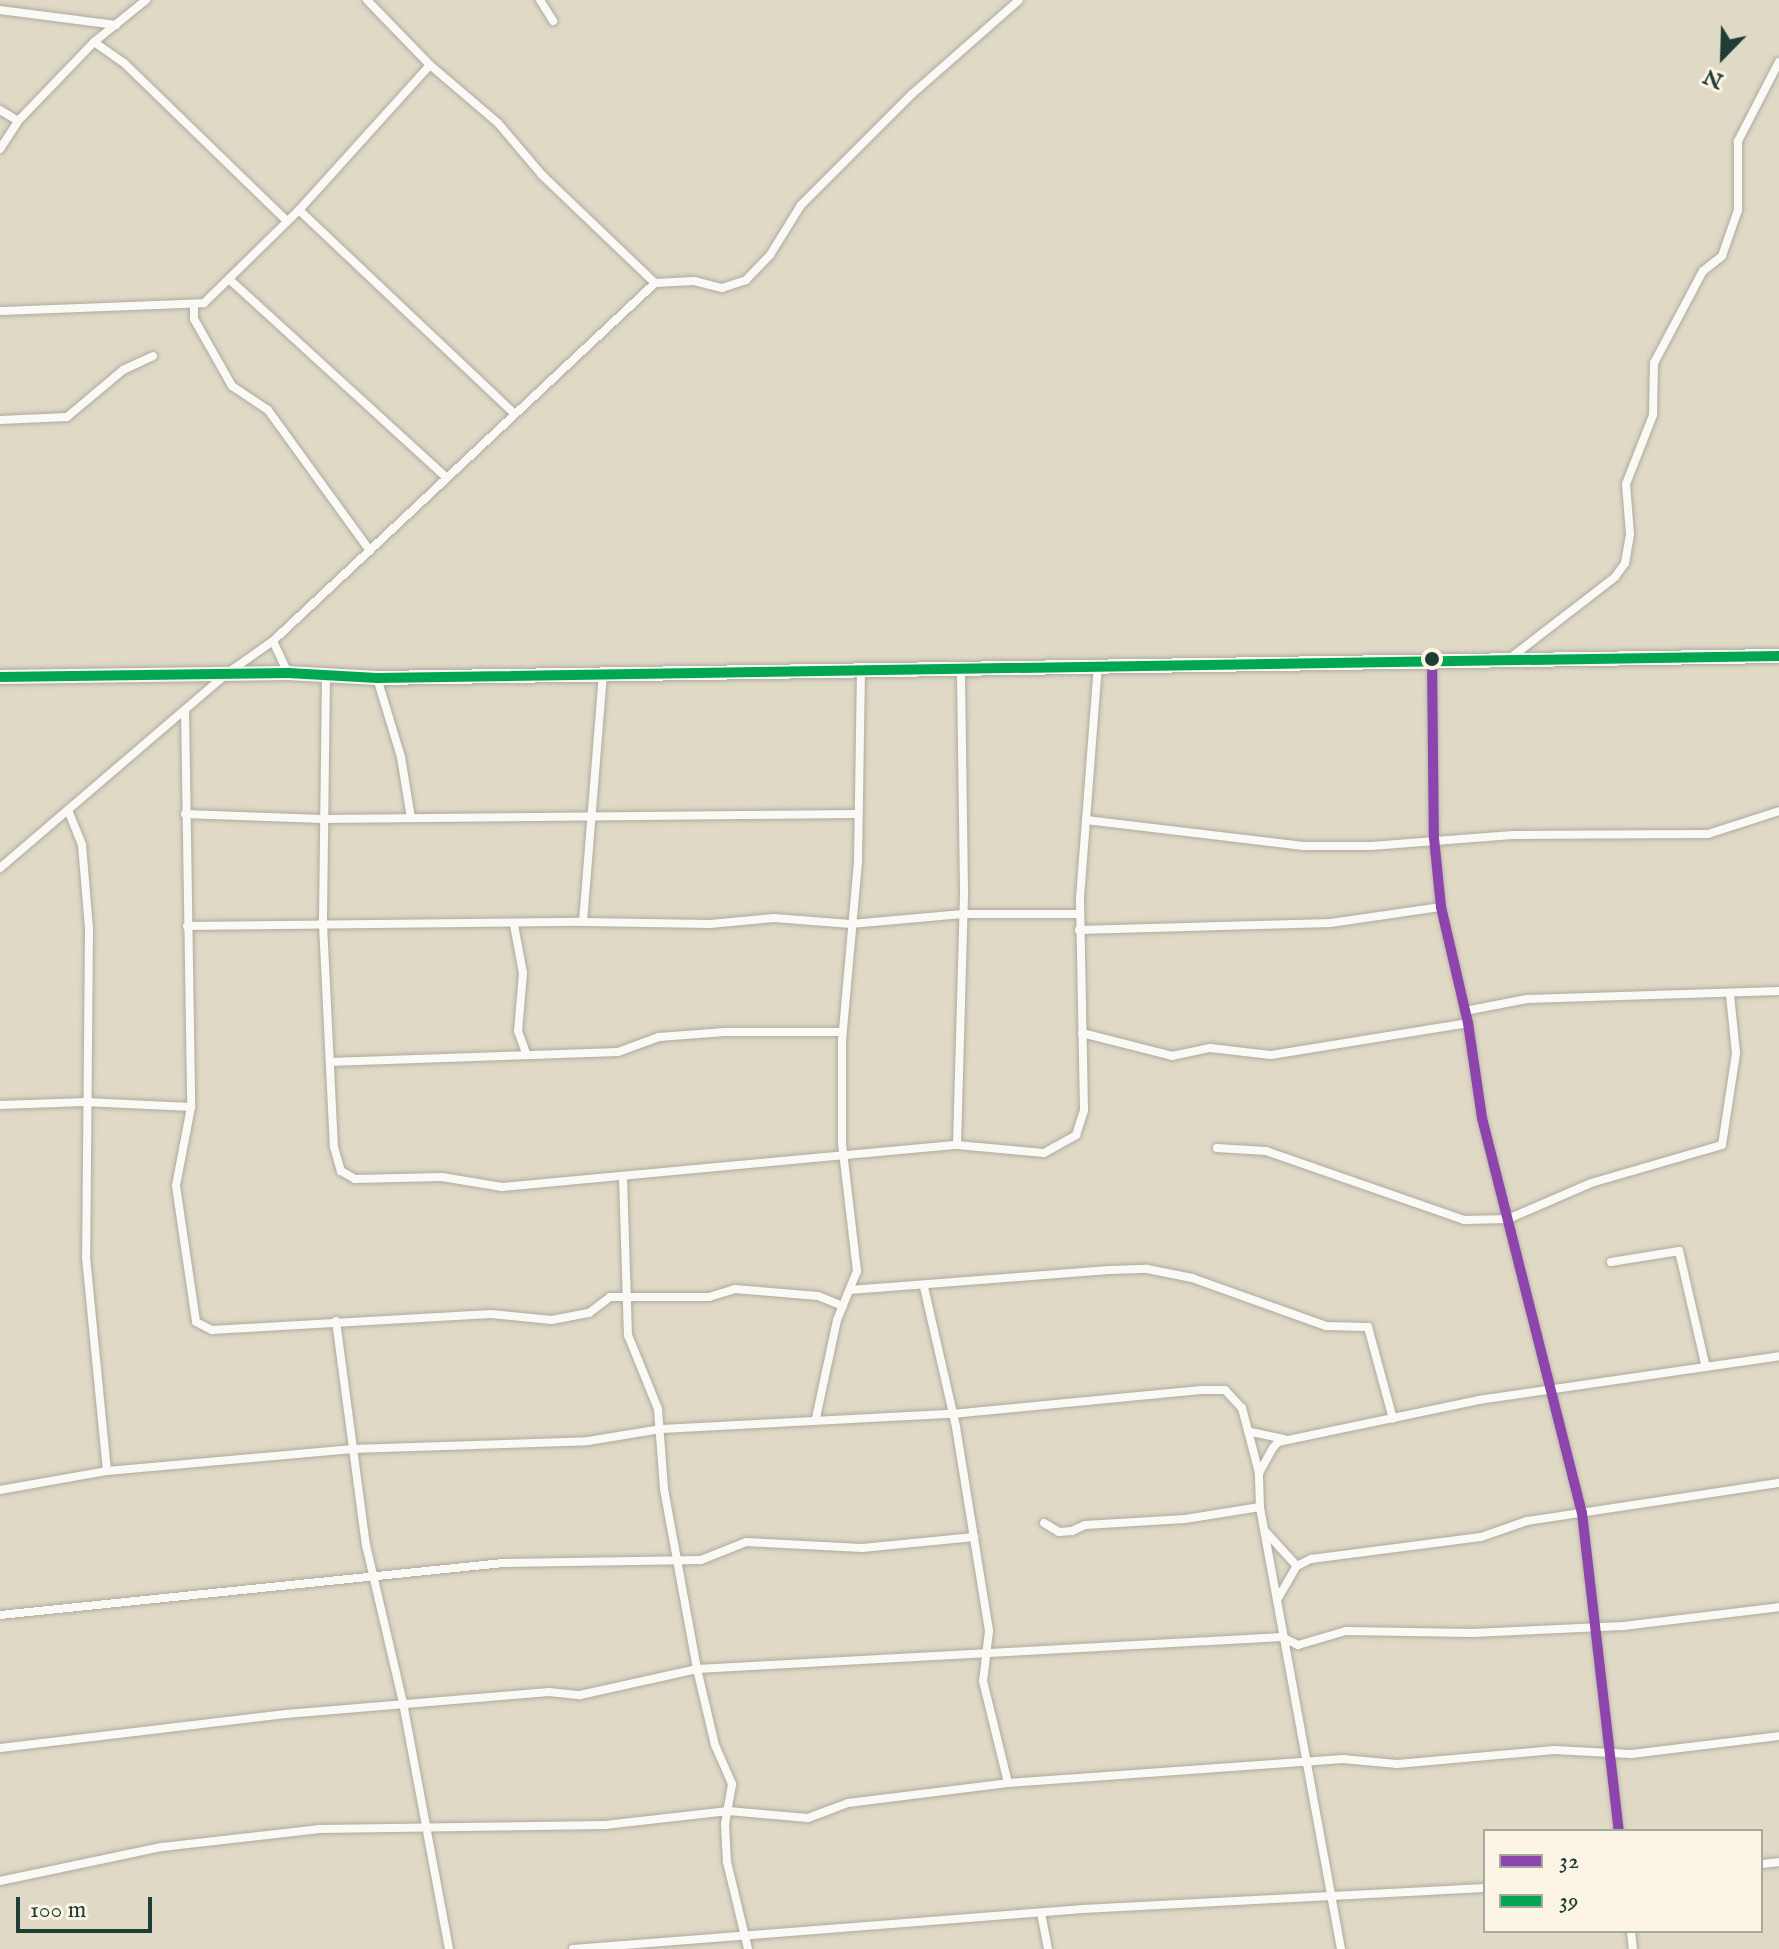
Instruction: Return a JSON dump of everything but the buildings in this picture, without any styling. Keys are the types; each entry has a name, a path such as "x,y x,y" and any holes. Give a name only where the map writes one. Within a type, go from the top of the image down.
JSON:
{"highway":[{"path":"0,677 288,673 377,678 603,672 1779,656"}],"street":[{"path":"0,149 18,121 94,42 146,0"},
{"path":"367,0 430,65 498,123 542,175 655,283"},
{"path":"540,0 553,21"},
{"path":"0,868 226,674 273,641 655,283 694,281 722,288 746,280 770,255 801,205 912,94 1019,0"},
{"path":"0,10 116,25"},
{"path":"94,42 124,63 287,221"},
{"path":"1509,660 1615,577 1625,563 1630,534 1626,484 1653,415 1654,363 1703,271 1722,256 1738,210 1738,141 1779,62"},
{"path":"0,311 151,303 194,307 229,279 299,210 430,65"},
{"path":"0,110 18,121"},
{"path":"299,210 514,413"},
{"path":"229,279 446,477"},
{"path":"194,307 203,336 237,394 268,410 370,551"},
{"path":"0,420 67,417 123,370 153,356"},
{"path":"273,641 288,673"},
{"path":"1432,659 1434,838 1441,907 1468,1023 1482,1118 1582,1513 1607,1755 1619,1829"},
{"path":"326,674 323,924 334,1147 341,1171 355,1179 442,1177 502,1187 957,1145 1044,1153 1076,1135 1084,1110 1079,914 1098,666"},
{"path":"957,1145 963,914 961,668"},
{"path":"816,1418 856,1262 845,1156 842,1032 857,814 861,669"},
{"path":"583,922 584,876 596,813 603,672"},
{"path":"377,678 401,757 411,818"},
{"path":"185,710 191,1107 176,1186 196,1322 212,1330 491,1314 552,1320 589,1313 610,1297 709,1297 750,1289 818,1296 843,1306"},
{"path":"68,810 82,845 89,929 85,1102 88,1296 107,1471"},
{"path":"1086,820 1305,846 1434,838 1708,834 1779,811"},
{"path":"185,814 322,819 596,813 857,814"},
{"path":"1079,930 1316,924 1441,907"},
{"path":"187,926 583,922 710,924 774,918 851,924 963,914 1079,914"},
{"path":"514,925 523,973 518,1031 526,1053"},
{"path":"1465,1011 1536,998 1730,995 1779,991"},
{"path":"1217,1148 1266,1151 1464,1220 1508,1219 1591,1183 1722,1145 1727,1138 1736,1053 1730,995"},
{"path":"1082,1033 1172,1056 1210,1048 1271,1055 1468,1023"},
{"path":"330,1062 618,1052 659,1037 725,1032 842,1032"},
{"path":"0,1105 85,1102 191,1107"},
{"path":"623,1177 625,1295 633,1356 661,1429 664,1489 697,1669 715,1745 732,1784 727,1862 748,1949"},
{"path":"1611,1262 1679,1251 1705,1364"},
{"path":"850,1290 1147,1269 1192,1278 1326,1326 1368,1327 1393,1419"},
{"path":"924,1287 952,1414 989,1631 983,1681 1008,1783"},
{"path":"336,1321 373,1575 403,1703 424,1832 449,1949"},
{"path":"1259,1473 1278,1442 1552,1388 1705,1364 1779,1356"},
{"path":"0,1490 107,1471 353,1449 588,1441 661,1429 816,1418 952,1414 1225,1390 1242,1408 1251,1432 1282,1637 1334,1898 1341,1949"},
{"path":"1251,1432 1287,1440"},
{"path":"1277,1600 1297,1566 1353,1550 1481,1537 1527,1521 1779,1483"},
{"path":"1044,1523 1072,1531 1085,1525 1185,1519 1260,1507"},
{"path":"1264,1529 1297,1566"},
{"path":"0,1615 503,1563 701,1560 746,1542 862,1548 974,1537"},
{"path":"0,1748 403,1703 549,1692 580,1695 697,1669 986,1656 1282,1637 1298,1645 1346,1631 1458,1633 1596,1627 1779,1607"},
{"path":"0,1881 198,1842 320,1829 424,1832 605,1825 728,1811 808,1818 848,1803 1008,1783 1363,1758 1397,1764 1554,1750 1607,1755 1779,1736"},
{"path":"573,1949 1041,1913 1483,1888"},
{"path":"1041,1913 1048,1949"}],"transit line":[{"name":"39","path":"0,677 288,673 377,678 1779,656"},
{"name":"32","path":"1432,659 1434,838 1441,907 1468,1023 1482,1118 1582,1513 1619,1829"}]}
